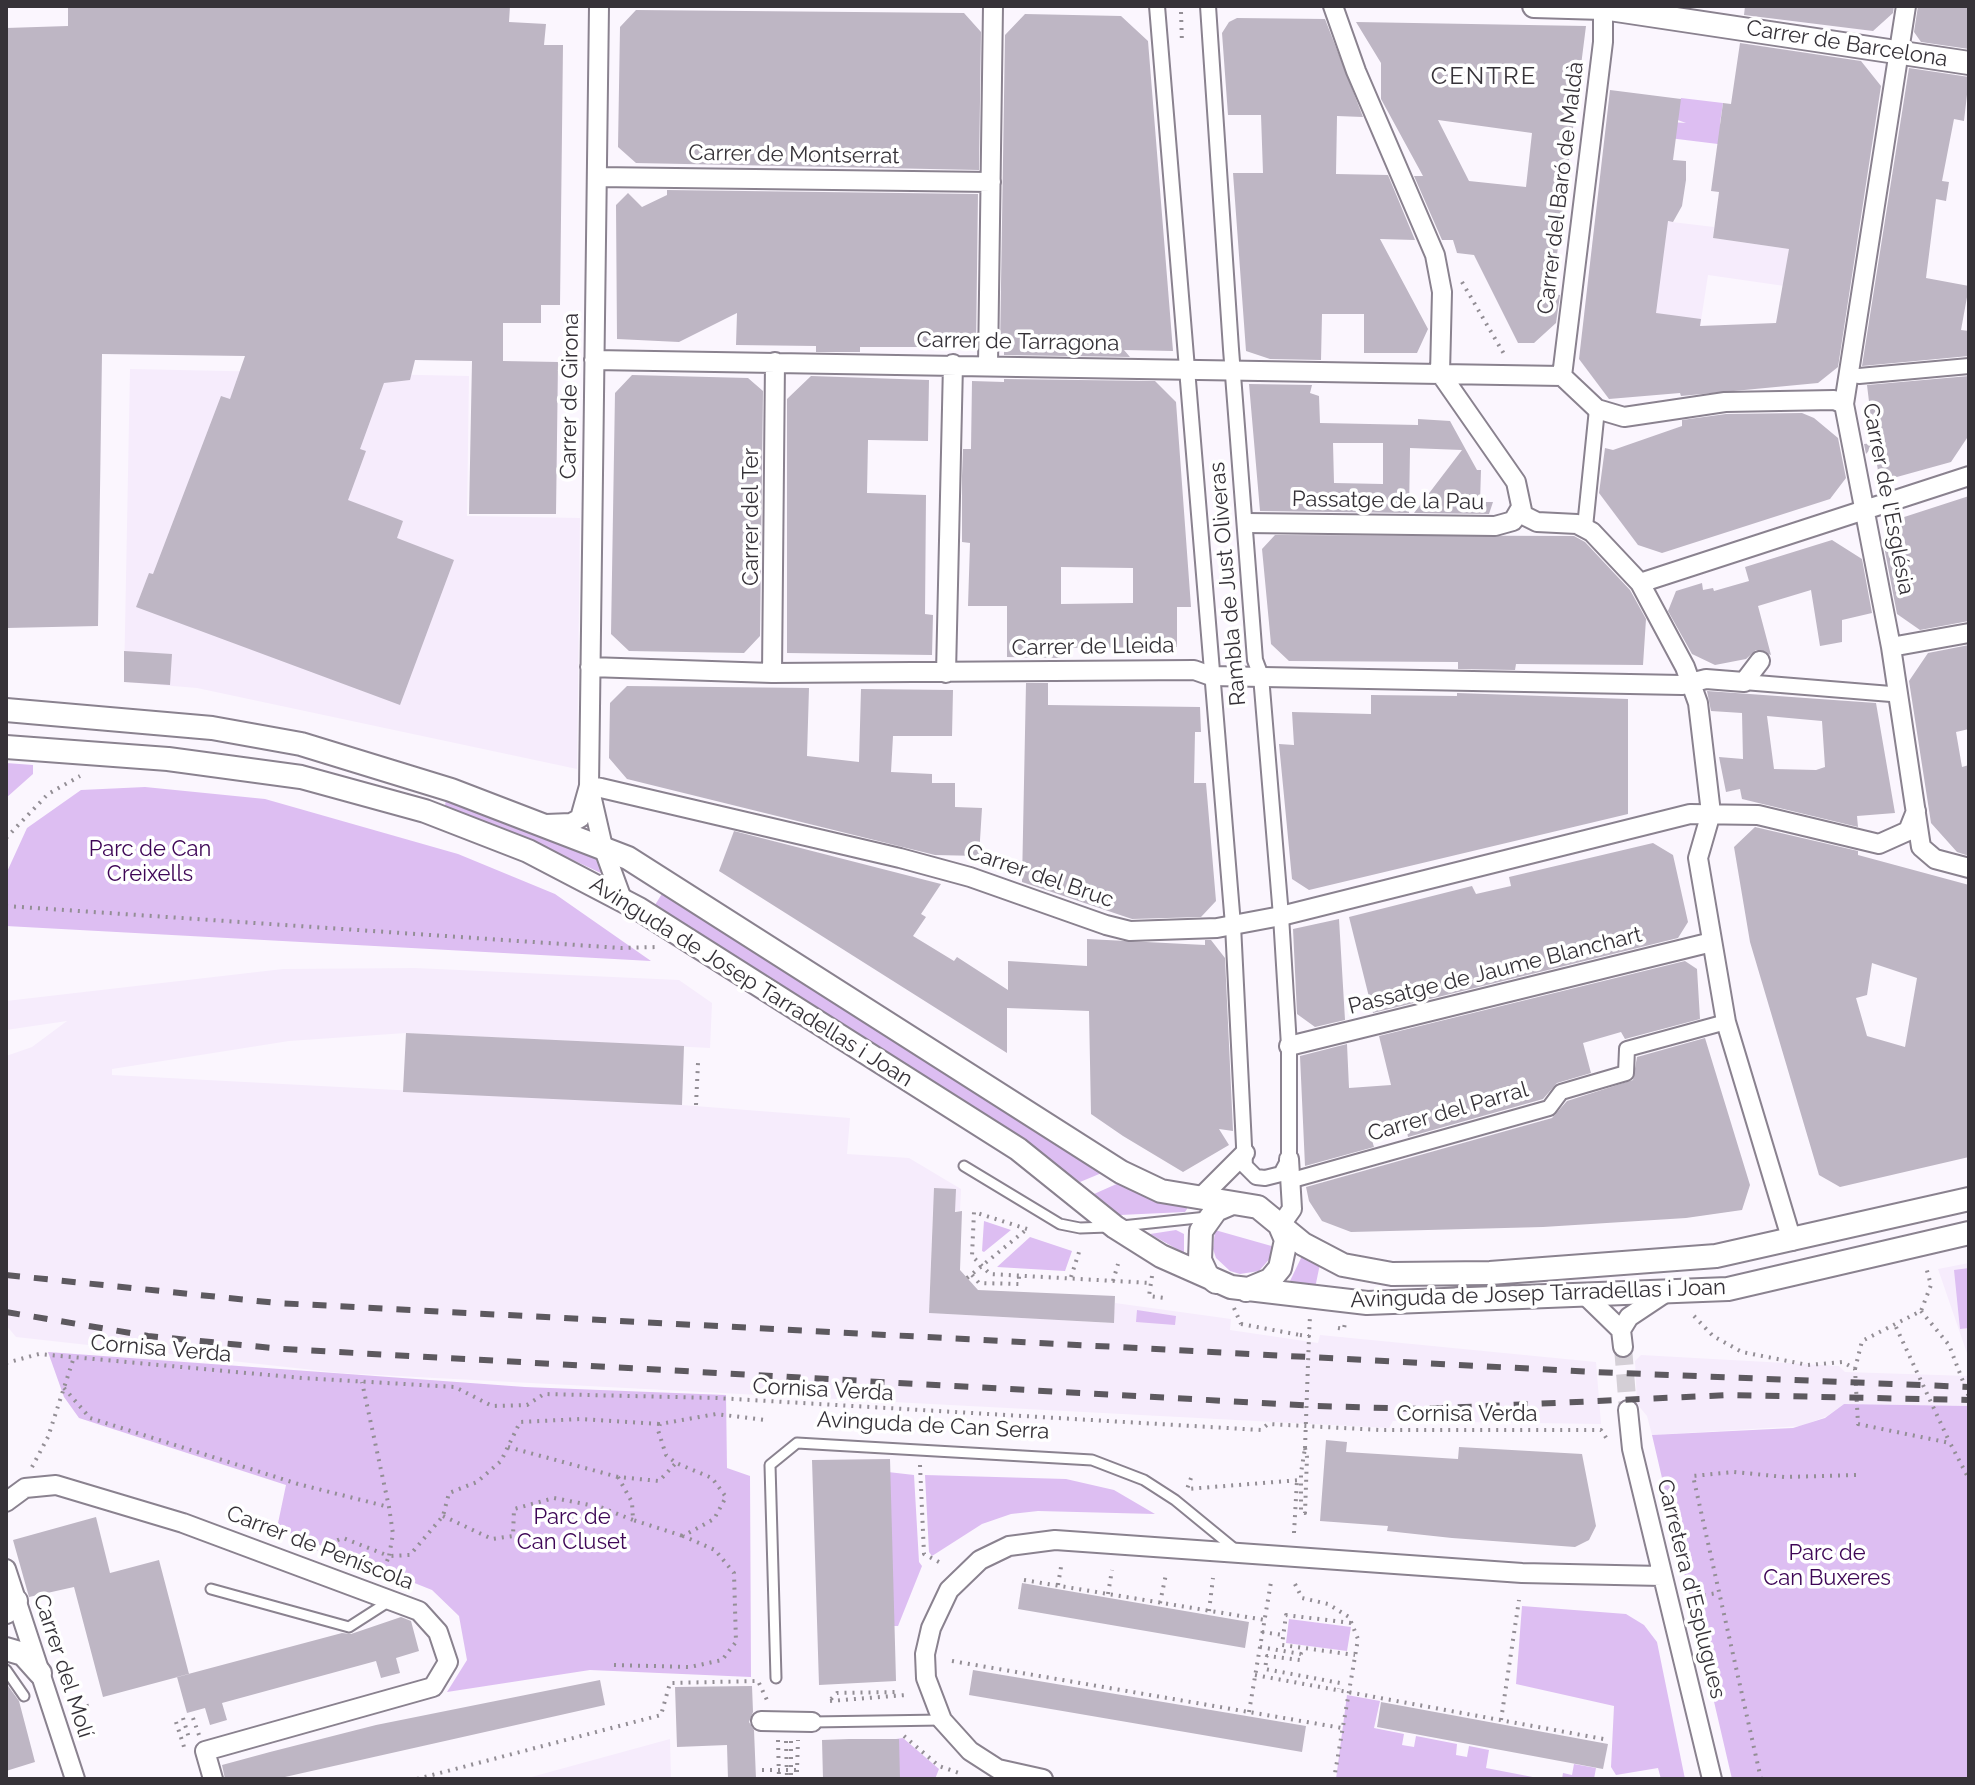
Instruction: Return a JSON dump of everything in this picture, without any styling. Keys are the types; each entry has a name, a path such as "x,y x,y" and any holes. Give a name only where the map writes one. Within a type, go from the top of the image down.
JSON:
{"street":[{"name":"Carrer de Girona","path":"599,6 589,786 603,847 622,899"},
{"path":"988,365 993,6"},
{"name":"Rambla de Just Oliveras","path":"1157,6 1233,925 1245,1153"},
{"name":"Rambla de Just Oliveras","path":"1208,6 1255,660 1261,676 1289,1046 1292,1209 1280,1226"},
{"path":"1333,6 1356,71 1435,255 1442,292 1440,373 1516,482 1523,515 1537,522 1585,527 1640,583 1698,703 1711,813 1698,858 1712,942 1726,1022 1792,1241"},
{"name":"Carrer de Barcelona","path":"1534,6 1603,7 1969,63"},
{"name":"Carrer de l'Església","path":"1906,6 1844,404 1867,508 1921,847 1925,854 1969,868"},
{"name":"Carrer del Baró de Maldà","path":"1562,376 1603,42 1603,7"},
{"name":"Carrer de Montserrat","path":"597,177 991,182"},
{"name":"Carrer de Tarragona","path":"594,360 1187,370 1234,368 1562,376"},
{"name":"Carrer del Ter","path":"772,673 775,362"},
{"path":"946,673 953,364"},
{"path":"1859,376 1969,366"},
{"path":"1562,376 1597,409 1624,417 1725,402 1834,400 1844,404"},
{"path":"1585,527 1597,409"},
{"path":"1640,583 1969,476"},
{"name":"Passatge de la Pau","path":"1247,523 1495,526 1513,521 1520,509"},
{"path":"1891,647 1969,633"},
{"path":"1744,682 1760,661"},
{"name":"Carrer de Lleida","path":"590,667 772,673 1194,670 1211,676 1690,682 1706,679 1744,682"},
{"path":"1744,682 1895,695"},
{"name":"Avinguda de Josep Tarradellas i Joan","path":"6,710 212,728 301,744 378,765 603,847 628,858 1121,1172 1205,1207 1230,1204 1258,1207 1280,1226 1333,1261 1392,1274 1490,1273 1716,1256 1969,1199"},
{"name":"Avinguda de Josep Tarradellas i Joan","path":"6,747 168,759 301,777 365,793 477,829 622,899 1018,1149 1115,1227 1161,1256 1216,1282 1240,1299 1367,1303 1728,1289 1969,1233"},
{"name":"Carrer de Girona","path":"540,823 571,823 580,818 589,786"},
{"name":"Carrer del Bruc","path":"589,786 900,858 970,877 1130,931 1233,925 1281,916 1690,814 1758,815 1879,844 1908,831 1916,811"},
{"name":"Passatge de Jaume Blanchart","path":"1289,1046 1712,942"},
{"name":"Carrer del Parral","path":"1293,1180 1549,1108 1561,1092 1626,1073 1627,1049 1726,1022"},
{"path":"1216,1282 1207,1275 1200,1260 1205,1207 1245,1153"},
{"path":"1245,1153 1249,1171 1265,1178 1281,1174 1289,1159"},
{"path":"1240,1299 1270,1280 1280,1268 1286,1240 1280,1226"},
{"path":"1585,1295 1622,1338 1641,1306 1665,1293"},
{"name":"Carretera d'Esplugues","path":"1628,1410 1632,1449 1712,1779"},
{"name":"Carrer de Peníscola","path":"6,1502 25,1488 56,1485 183,1523 419,1611 438,1632 448,1662 433,1687 205,1751 213,1779"},
{"path":"1043,1779 985,1762 942,1720 926,1678 925,1654 936,1614 949,1590 980,1560 1009,1546 1039,1541 1522,1573 1662,1576"},
{"name":"Carrer del Molí","path":"6,1569 11,1607 40,1673 75,1779"},
{"path":"6,1649 23,1654 40,1673"},
{"path":"761,1721 812,1722"}],"lane":[{"path":"964,1166 1060,1224 1080,1228 1115,1227 1205,1207"},
{"name":"Avinguda de Can Serra","path":"776,1678 770,1465 797,1443 1092,1460 1144,1480 1175,1500 1238,1553"},
{"path":"211,1589 349,1627 391,1600"},
{"path":"6,1670 24,1696"},
{"path":"812,1722 942,1720"}],"path":[{"path":"1181,12 1182,44"},
{"path":"1458,277 1506,357"},
{"path":"6,838 48,794 87,772"},
{"path":"6,906 652,947"},
{"path":"696,1105 698,1063"},
{"path":"1019,1275 1019,1284 979,1283 970,1276 982,1266 1027,1229 974,1212 972,1256 982,1266 990,1274 1019,1275 1151,1283"},
{"path":"1070,1278 1080,1249"},
{"path":"1113,1281 1118,1264"},
{"path":"1925,1265 1931,1285 1921,1311 1896,1327 1862,1341 1855,1369 1858,1424 1950,1443"},
{"path":"1152,1276 1149,1296 1164,1298"},
{"path":"1240,1299 1241,1324 1309,1336"},
{"path":"1921,1311 1949,1345 1969,1397"},
{"path":"1300,1482 1301,1512 1305,1513 1310,1316"},
{"path":"1694,1316 1713,1336 1742,1352 1808,1365 1843,1362 1855,1369"},
{"path":"1338,1328 1344,1329 1345,1319"},
{"path":"1896,1327 1969,1479"},
{"name":"Cornisa Verda","path":"6,1363 39,1354 455,1387 492,1406 527,1405 544,1394 717,1398 732,1402 1261,1430 1268,1424 1380,1430 1601,1430 1607,1439"},
{"path":"28,1475 48,1437 74,1357"},
{"path":"362,1382 393,1534 389,1556 377,1586"},
{"path":"64,1388 90,1418 298,1484 389,1507"},
{"path":"319,1550 343,1538 389,1556 410,1555 443,1516 449,1493 477,1482 501,1461 520,1422 581,1419 660,1424 716,1414 765,1420"},
{"path":"660,1424 658,1430 666,1455 676,1463 712,1478 726,1497 714,1519 683,1536"},
{"path":"508,1447 618,1477 659,1481 676,1463"},
{"path":"1294,1533 1305,1448"},
{"path":"920,1459 924,1554 939,1562"},
{"path":"1761,1779 1693,1476 1734,1472 1785,1477 1856,1475"},
{"path":"618,1477 632,1502 633,1520"},
{"path":"1191,1478 1187,1489 1300,1482"},
{"path":"443,1516 492,1539 513,1536 514,1509 554,1498 600,1507 715,1550 734,1573 736,1642 722,1660 690,1667 614,1665"},
{"path":"1058,1585 1061,1567"},
{"path":"1108,1594 1112,1570"},
{"path":"1160,1603 1166,1574"},
{"path":"1209,1611 1213,1578"},
{"path":"1024,1580 1265,1620"},
{"path":"1249,1712 1271,1582"},
{"path":"1295,1584 1302,1598 1339,1609 1352,1623 1358,1639 1334,1779"},
{"path":"1685,1598 1717,1593"},
{"path":"1501,1720 1519,1600"},
{"path":"1301,1651 1282,1645 1286,1615 1352,1623"},
{"path":"1262,1632 1283,1635"},
{"path":"1260,1647 1355,1655"},
{"path":"1301,1651 1300,1660 1267,1656 1265,1669 1340,1683 1339,1690"},
{"path":"952,1661 1342,1728"},
{"path":"1258,1661 1266,1662"},
{"path":"1255,1675 1609,1740"},
{"path":"417,1779 661,1715 670,1683 758,1681"},
{"path":"899,1695 830,1701 837,1693 906,1695"},
{"path":"81,1716 79,1708 92,1705"},
{"path":"183,1718 192,1749"},
{"path":"176,1722 186,1753"},
{"path":"892,1733 906,1737 939,1766 962,1774"},
{"path":"788,1734 792,1779"},
{"path":"778,1735 779,1779"},
{"path":"792,1770 796,1762"},
{"path":"762,1770 792,1770"}],"shaded area":[{"path":"1596,213 1714,227 1713,238 1852,258 1847,295 1708,275 1700,327 1584,314"},
{"path":"130,369 469,376 467,516 580,518 577,769 197,688 124,682"},
{"path":"415,968 679,980 712,1003 710,1048 406,1033 289,1041 112,1069 112,1075 682,1105 850,1118 847,1154 909,1158 961,1189 960,1211 933,1210 929,1313 1113,1323 1115,1303 1231,1319 1230,1330 1318,1343 1320,1335 1596,1362 1601,1424 1393,1421 1389,1428 340,1373 16,1337 6,1325 6,1056 32,1047 67,1021 6,1030 6,1001 283,969"},
{"path":"1969,1263 1969,1359 1938,1269"},
{"path":"1641,1355 1839,1366 1845,1372 1969,1376 1969,1406 1844,1404 1827,1416 1802,1426 1652,1435 1647,1416 1637,1404 1635,1361"},
{"path":"670,1739 671,1779 524,1779"}],"green space":[{"path":"1681,98 1723,103 1720,123 1726,145 1669,138 1671,122 1686,123 1675,119"},
{"path":"6,763 33,765 33,774 6,798"},
{"name":"Parc de Can Creixells","path":"145,787 265,799 458,854 555,894 651,961 6,926 6,874 27,828 81,790"},
{"path":"446,797 594,855 603,874 508,830 445,806"},
{"path":"663,892 1104,1172 1080,1182 1004,1127 655,905"},
{"path":"1121,1182 1187,1206 1187,1209 1185,1212 1120,1215 1094,1194"},
{"path":"984,1221 1011,1230 984,1252 982,1251"},
{"path":"1176,1230 1184,1234 1184,1253 1150,1234"},
{"path":"1215,1230 1275,1247 1272,1256 1259,1271 1240,1274 1230,1271 1216,1258 1213,1249"},
{"path":"1030,1237 1072,1251 1065,1271 997,1267"},
{"path":"1302,1256 1320,1264 1315,1288 1290,1281"},
{"path":"1969,1268 1969,1328 1960,1329 1954,1270"},
{"path":"1137,1310 1176,1316 1175,1325 1136,1322"},
{"name":"Parc de Can Cluset","path":"48,1352 525,1387 726,1395 727,1468 750,1476 751,1677 590,1670 447,1692 467,1660 459,1616 432,1590 277,1528 286,1485 79,1418 64,1397"},
{"name":"Parc de Can Buxeres","path":"1844,1404 1969,1406 1969,1779 1732,1779 1652,1435 1793,1428 1825,1418"},
{"path":"888,1472 914,1475 919,1562 922,1566 898,1626 893,1626"},
{"path":"925,1475 1066,1479 1114,1490 1155,1514 1038,1511 1011,1514 982,1524 932,1556 929,1552"},
{"path":"1522,1606 1626,1614 1644,1625 1657,1642 1685,1779 1661,1779 1658,1768 1616,1775 1611,1767 1614,1706 1516,1684"},
{"path":"1289,1619 1351,1627 1347,1651 1286,1643"},
{"path":"1347,1695 1380,1701 1374,1728 1404,1734 1402,1745 1414,1747 1416,1736 1457,1744 1456,1755 1467,1757 1469,1746 1489,1750 1486,1768 1543,1779 1336,1779"},
{"path":"903,1738 939,1769 935,1779 897,1779 896,1739"},
{"path":"1574,1764 1596,1768 1594,1779 1562,1779 1563,1773 1572,1775"}],"building":[{"path":"68,6 510,6 509,22 546,24 544,45 563,45 560,305 541,305 541,323 503,323 503,361 558,362 556,514 469,514 472,361 415,360 410,380 384,383 360,449 366,451 348,500 403,521 397,538 454,560 400,705 136,607 149,573 153,574 221,396 230,399 245,356 102,354 98,626 6,628 6,28 68,26"},
{"path":"1745,6 1894,6 1893,13 1873,31 1744,15"},
{"path":"1918,6 1969,6 1969,49 1921,42 1914,32"},
{"path":"636,10 964,13 981,32 979,170 636,163 618,147 620,27"},
{"path":"1025,14 1121,16 1148,41 1173,351 1124,350 1130,357 1004,355 1004,348 1000,347 1005,35"},
{"path":"1237,18 1325,19 1363,117 1337,116 1336,174 1388,175 1415,240 1380,239 1428,329 1417,353 1364,353 1364,314 1322,314 1321,360 1270,359 1246,351 1233,173 1263,173 1261,115 1228,115 1222,33 1229,22"},
{"path":"1356,22 1586,26 1552,294 1560,295 1556,323 1534,343 1518,343 1474,255 1457,253 1453,240 1442,240 1414,176 1423,176 1381,99 1381,63","holes":["1438,120 1532,133 1526,187 1469,181"]},
{"path":"1740,43 1861,61 1881,86 1838,367 1818,383 1681,396 1680,393 1609,399 1579,359 1610,90 1681,99 1673,160 1686,161 1686,180 1682,206 1673,222 1668,221 1656,313 1701,319 1700,326 1776,323 1789,249 1713,238 1719,192 1711,191 1723,103 1731,104"},
{"path":"1909,68 1969,77 1964,121 1954,119 1942,181 1949,182 1946,201 1936,199 1926,278 1969,286 1961,330 1969,331 1969,356 1862,366"},
{"path":"667,190 978,194 976,347 860,347 860,352 816,352 816,346 736,345 737,313 679,342 617,339 616,205 628,193 642,207 667,195"},
{"path":"632,375 748,378 763,391 760,636 744,653 629,651 611,634 615,393"},
{"path":"811,376 929,380 928,441 868,440 867,493 926,495 925,614 933,615 932,655 787,653 787,399"},
{"path":"1969,376 1969,435 1951,462 1886,480 1887,469 1878,471 1874,445 1866,454 1864,444 1874,443 1867,385"},
{"path":"1004,379 1155,381 1176,402 1191,607 1177,607 1177,647 1060,648 1060,658 1007,657 1007,606 968,606 970,543 962,542 962,476 963,449 971,449 972,381 1004,382","holes":["1061,567 1133,568 1133,603 1061,604"]},
{"path":"1249,384 1312,385 1310,393 1319,396 1320,423 1418,425 1418,419 1450,421 1477,470 1481,470 1480,502 1493,502 1489,514 1414,513 1462,450 1410,448 1409,513 1260,511","holes":["1333,443 1383,443 1383,484 1334,483"]},
{"path":"1802,413 1814,418 1838,438 1846,478 1830,499 1662,553 1638,545 1599,493 1605,448 1613,450 1682,426 1682,420 1726,414"},
{"path":"1969,496 1969,621 1920,630 1897,614 1883,541 1898,519"},
{"path":"1275,535 1574,536 1585,542 1630,590 1646,619 1643,665 1516,664 1515,670 1458,669 1458,662 1289,661 1271,644 1262,549"},
{"path":"1832,540 1862,559 1872,613 1842,620 1842,642 1820,646 1811,590 1758,606 1771,655 1756,650 1746,659 1715,665 1692,654 1668,611 1676,591 1702,583 1703,590 1713,588 1714,591 1749,581 1745,567"},
{"path":"1969,645 1969,729 1956,732 1962,767 1969,765 1969,856 1957,852 1931,823 1909,681 1928,653"},
{"path":"124,651 172,654 170,685 124,682"},
{"path":"1026,683 1048,683 1048,705 1200,707 1201,732 1195,732 1194,783 1206,783 1216,901 1201,917 1132,919 1022,882"},
{"path":"627,686 809,688 807,756 859,762 861,689 953,690 952,736 893,736 891,772 932,774 932,783 955,783 955,807 982,808 979,856 935,855 627,779 609,758 610,703"},
{"path":"1707,691 1876,703 1895,813 1857,816 1858,827 1742,799 1740,789 1726,792 1719,757 1743,759 1742,713 1711,711","holes":["1767,716 1822,721 1825,767 1816,770 1774,769"]},
{"path":"1457,693 1628,699 1628,814 1309,890 1292,879 1279,744 1294,745 1292,712 1371,714 1371,695 1457,696"},
{"path":"1755,827 1858,851 1858,855 1969,885 1969,1157 1840,1187 1819,1175 1750,942 1734,847","holes":["1872,963 1917,978 1905,1047 1867,1036 1856,998 1867,995"]},
{"path":"734,831 941,884 921,914 926,917 913,936 954,961 957,957 1008,990 1008,961 1087,966 1087,939 1205,945 1205,940 1211,940 1225,958 1233,1131 1219,1129 1229,1145 1183,1172 1123,1136 1091,1114 1089,1011 1007,1008 1007,1053 719,871"},
{"path":"1653,843 1673,855 1688,922 1678,938 1373,1013 1349,917 1472,886 1476,894 1511,886 1509,877"},
{"path":"1339,919 1345,1020 1315,1027 1297,1014 1293,929"},
{"path":"1685,961 1697,969 1700,1019 1625,1039 1621,1032 1583,1043 1591,1073 1557,1083 1543,1099 1408,1137 1404,1118 1368,1127 1374,1147 1305,1166 1300,1056 1347,1044 1349,1088 1391,1085 1379,1036"},
{"path":"406,1033 684,1046 682,1105 403,1092"},
{"path":"1705,1038 1750,1185 1742,1210 1686,1218 1543,1227 1351,1232 1322,1221 1309,1201 1306,1187 1552,1118 1567,1101 1633,1080 1637,1057"},
{"path":"934,1188 956,1189 955,1212 962,1211 960,1270 978,1290 1115,1296 1114,1323 929,1313"},
{"path":"1326,1440 1347,1442 1346,1452 1458,1459 1459,1447 1582,1454 1596,1526 1589,1540 1575,1547 1452,1538 1387,1531 1388,1526 1320,1521"},
{"path":"890,1459 896,1681 819,1685 812,1460"},
{"path":"96,1517 110,1573 159,1560 189,1674 103,1697 74,1587 29,1597 13,1540"},
{"path":"1022,1583 1249,1622 1245,1648 1018,1609"},
{"path":"401,1617 411,1621 419,1651 396,1658 400,1673 381,1678 376,1661 222,1703 227,1720 210,1725 205,1708 187,1713 177,1677 342,1633 351,1634"},
{"path":"973,1670 1306,1726 1302,1752 969,1695"},
{"path":"600,1680 605,1705 276,1779 225,1779 222,1765 270,1752 376,1725"},
{"path":"6,1683 19,1701 35,1762 6,1771"},
{"path":"752,1686 753,1712 749,1722 754,1730 756,1779 728,1779 727,1745 677,1747 675,1687"},
{"path":"1381,1702 1608,1744 1603,1769 1377,1727"},
{"path":"899,1739 900,1779 823,1779 822,1740"}],"tunnel":[{"path":"1623,1347 1628,1410"}],"railway":[{"path":"6,1275 277,1303 1594,1372 1969,1387"},
{"path":"6,1312 148,1336 283,1349 1317,1406 1421,1409 1730,1395 1969,1400"}],"district":[{"name":"CENTRE","path":"1484,77"}]}
